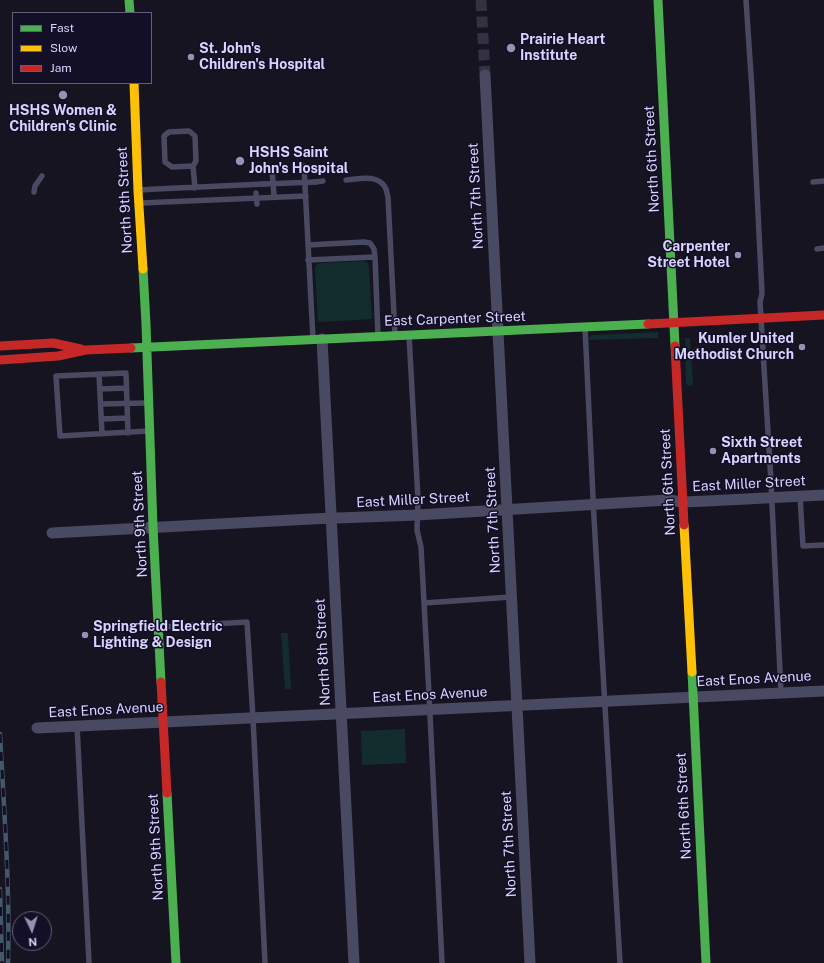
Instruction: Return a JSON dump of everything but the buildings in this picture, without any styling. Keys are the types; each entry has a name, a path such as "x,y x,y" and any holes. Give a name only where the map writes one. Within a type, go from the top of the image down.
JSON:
{"main road":[{"path":"129,0 130,12"},
{"name":"North 6th Street","path":"658,0 706,963"},
{"name":"North 9th Street","path":"134,84 138,191 147,347 153,527 176,963"},
{"name":"East Carpenter Street","path":"0,360 58,356 86,350 824,315"},
{"name":"East Carpenter Street","path":"0,346 53,343 86,350"}],"street":[{"name":"North 7th Street","path":"485,75 530,963"},
{"name":"North 8th Street","path":"317,339 331,518 354,963"},
{"name":"East Miller Street","path":"52,533 331,518 417,515 668,500 683,502 824,495"},
{"name":"East Enos Avenue","path":"37,728 824,691"}],"lane":[{"path":"746,0 762,288 760,302 772,498 781,693"},
{"path":"193,166 172,167 165,162 164,136 169,132 189,131 195,136 196,161 193,166 195,188"},
{"path":"304,166 308,260 317,339"},
{"path":"272,168 274,197"},
{"path":"34,192 35,186 42,176"},
{"path":"346,180 375,179 380,181 386,188 388,197 395,335"},
{"path":"138,191 323,181"},
{"path":"813,182 824,181"},
{"path":"256,185 257,204"},
{"path":"139,203 306,196"},
{"path":"308,245 370,243 374,249 375,257 378,336"},
{"path":"817,249 824,248"},
{"path":"308,260 375,257"},
{"path":"585,327 620,963"},
{"path":"409,335 418,499 417,530 420,547 424,603 442,963"},
{"path":"128,433 126,373 56,376 60,436 128,433 150,431"},
{"path":"100,374 102,434"},
{"path":"100,389 126,388"},
{"path":"101,404 149,403"},
{"path":"101,419 127,418"},
{"path":"800,496 803,546 824,545"},
{"path":"424,603 511,597"},
{"path":"159,627 247,622 265,963"},
{"path":"77,726 89,963"}],"green space":[{"path":"364,261 368,263 369,266 372,319 318,321 316,265 321,263"},
{"path":"658,332 658,338 589,340 591,335"},
{"path":"685,338 690,338 693,385 690,386 686,384"},
{"path":"281,633 288,633 291,689 285,689"},
{"path":"405,729 406,763 362,765 361,731"}],"tunnel":[{"path":"481,0 485,75"}],"railway":[{"path":"0,734 7,877 8,963"},
{"path":"0,889 2,963"}],"traffic: fast":[{"path":"129,0 130,12"},
{"path":"658,0 675,346"},
{"path":"143,269 153,527 161,682"},
{"path":"131,348 648,324"},
{"path":"692,672 706,963"},
{"path":"167,793 176,963"}],"traffic: slow":[{"path":"134,84 138,191 143,269"},
{"path":"684,525 692,672"}],"traffic: jam":[{"path":"648,324 824,315"},
{"path":"0,346 53,343 81,349"},
{"path":"675,346 684,525"},
{"path":"0,360 58,356 86,350 131,348"},
{"path":"161,682 167,793"}],"place":[{"name":"Prairie Heart Institute","path":"511,48"},
{"name":"St. John's Children's Hospital","path":"191,57"},
{"name":"HSHS Women & Children's Clinic","path":"63,95"},
{"name":"HSHS Saint John's Hospital","path":"240,161"},
{"name":"Carpenter Street Hotel","path":"738,255"},
{"name":"Kumler United Methodist Church","path":"802,347"},
{"name":"Sixth Street Apartments","path":"713,451"},
{"name":"Springfield Electric Lighting & Design","path":"85,635"}]}
